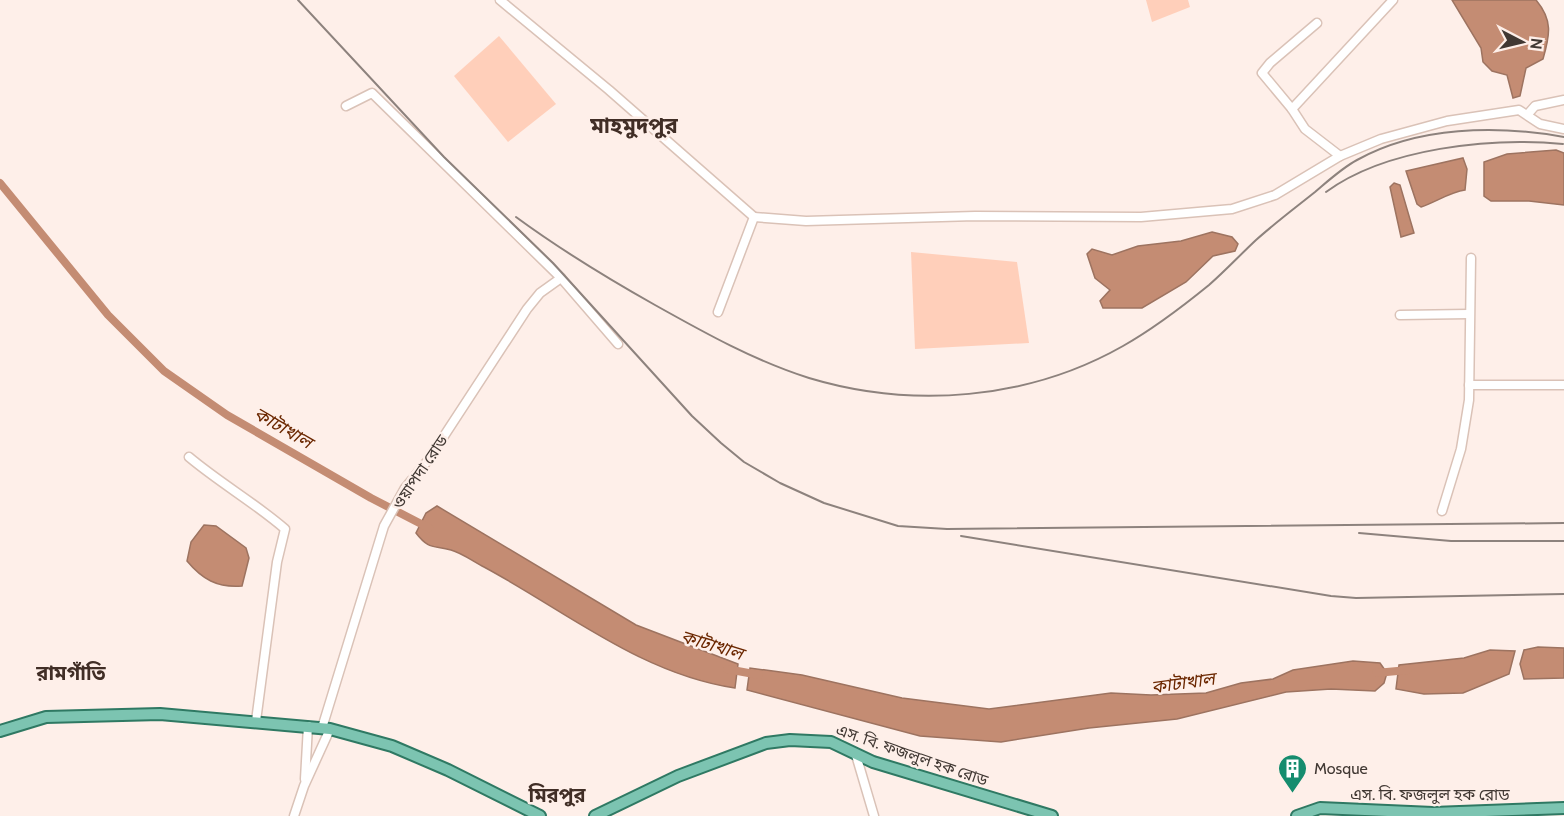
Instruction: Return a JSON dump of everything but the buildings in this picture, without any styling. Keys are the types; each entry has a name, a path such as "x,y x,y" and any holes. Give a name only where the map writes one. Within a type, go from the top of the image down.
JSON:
{"main road":[{"path":"0,731 33,719 160,714 308,726 392,746 448,770 540,816"},
{"name":"এস. বি. ফজলুল হক রোড","path":"595,816 678,776 766,743 790,740 831,742 856,755 1052,816"},
{"name":"এস. বি. ফজলুল হক রোড","path":"1297,816 1320,808 1433,813 1564,808"}],"street":[{"path":"500,0 609,90 754,217 806,221 975,216 1141,217 1232,209 1275,195 1340,156 1401,132 1447,121 1519,110 1540,124 1564,129"},
{"path":"1292,110 1393,0"},
{"path":"1317,23 1270,63 1262,73 1305,129 1340,156"},
{"path":"346,106 372,93 561,278 618,344"},
{"path":"1528,114 1535,106 1564,100"},
{"path":"718,312 754,217"},
{"path":"1442,511 1461,449 1469,385 1471,258"},
{"name":"ওয়াপদা রোড","path":"294,816 326,729 384,526 405,488 429,459 534,300 561,278"},
{"path":"1400,315 1469,314"},
{"path":"1469,385 1564,386"},
{"path":"189,457 217,480 260,507 285,529 275,574 256,721"},
{"name":"ওয়াপদা রোড","path":"304,786 308,726"},
{"path":"856,755 874,816"}],"shaded area":[{"path":"1146,0 1188,0 1190,7 1152,22"},
{"path":"1452,0 1536,0 1541,7 1548,21 1548,35 1543,59 1526,68 1520,96 1513,98 1507,75 1492,71 1483,62 1481,48"},
{"path":"499,36 556,104 508,142 454,76"},
{"path":"1556,150 1564,153 1564,205 1529,201 1491,201 1484,196 1484,162 1507,154"},
{"path":"1463,158 1467,169 1465,190 1421,207 1417,204 1406,171"},
{"path":"1394,183 1400,185 1414,233 1401,237 1390,187"},
{"path":"1212,232 1232,237 1238,244 1235,251 1213,256 1186,282 1142,308 1103,308 1100,301 1110,290 1095,278 1087,254 1092,249 1112,255 1138,246 1181,241"},
{"path":"911,252 1017,262 1029,343 915,349"},
{"path":"437,506 636,625 738,664 735,688 701,681 636,655 464,555 428,545 416,533 426,513"},
{"path":"204,525 216,526 246,548 249,558 242,586 218,584 211,581 198,573 187,561 191,542"},
{"path":"1538,647 1564,648 1564,678 1524,679 1520,664 1524,650"},
{"path":"1490,650 1515,651 1509,674 1463,693 1424,694 1396,689 1399,665 1464,658"},
{"path":"1353,661 1380,663 1387,673 1384,683 1375,691 1331,689 1286,692 1177,719 1089,728 1001,742 920,736 747,690 750,668 802,675 902,698 989,709 1111,693 1151,695 1206,693 1241,683 1273,679 1293,670"}],"waterway":[{"name":"কাটাখাল","path":"0,183 108,315 164,371 227,415 371,498 429,528"},
{"name":"কাটাখাল","path":"727,669 759,675"},
{"name":"কাটাখাল","path":"1376,673 1408,670"}],"railway":[{"path":"298,0 444,157 553,263 692,416 744,462 780,483 824,503 898,526 947,529 1564,523"},
{"path":"516,217 584,263 655,305 731,346 789,371 848,388 888,394 929,396 969,394 1009,388 1048,378 1086,364 1123,346 1167,317 1209,285 1263,234 1341,171 1357,160 1381,149 1406,140 1458,131 1512,131 1564,137"},
{"path":"1326,192 1350,177 1378,165 1440,149 1504,142 1563,144"},
{"path":"1359,533 1451,541 1564,541"},
{"path":"961,536 1331,596 1356,598 1564,594"}],"place":[{"name":"Mosque","path":"1293,794"}],"district":[{"name":"মাহমুদপুর","path":"634,125"},
{"name":"রামগাঁতি","path":"71,673"},
{"name":"মিরপুর","path":"557,795"}]}
